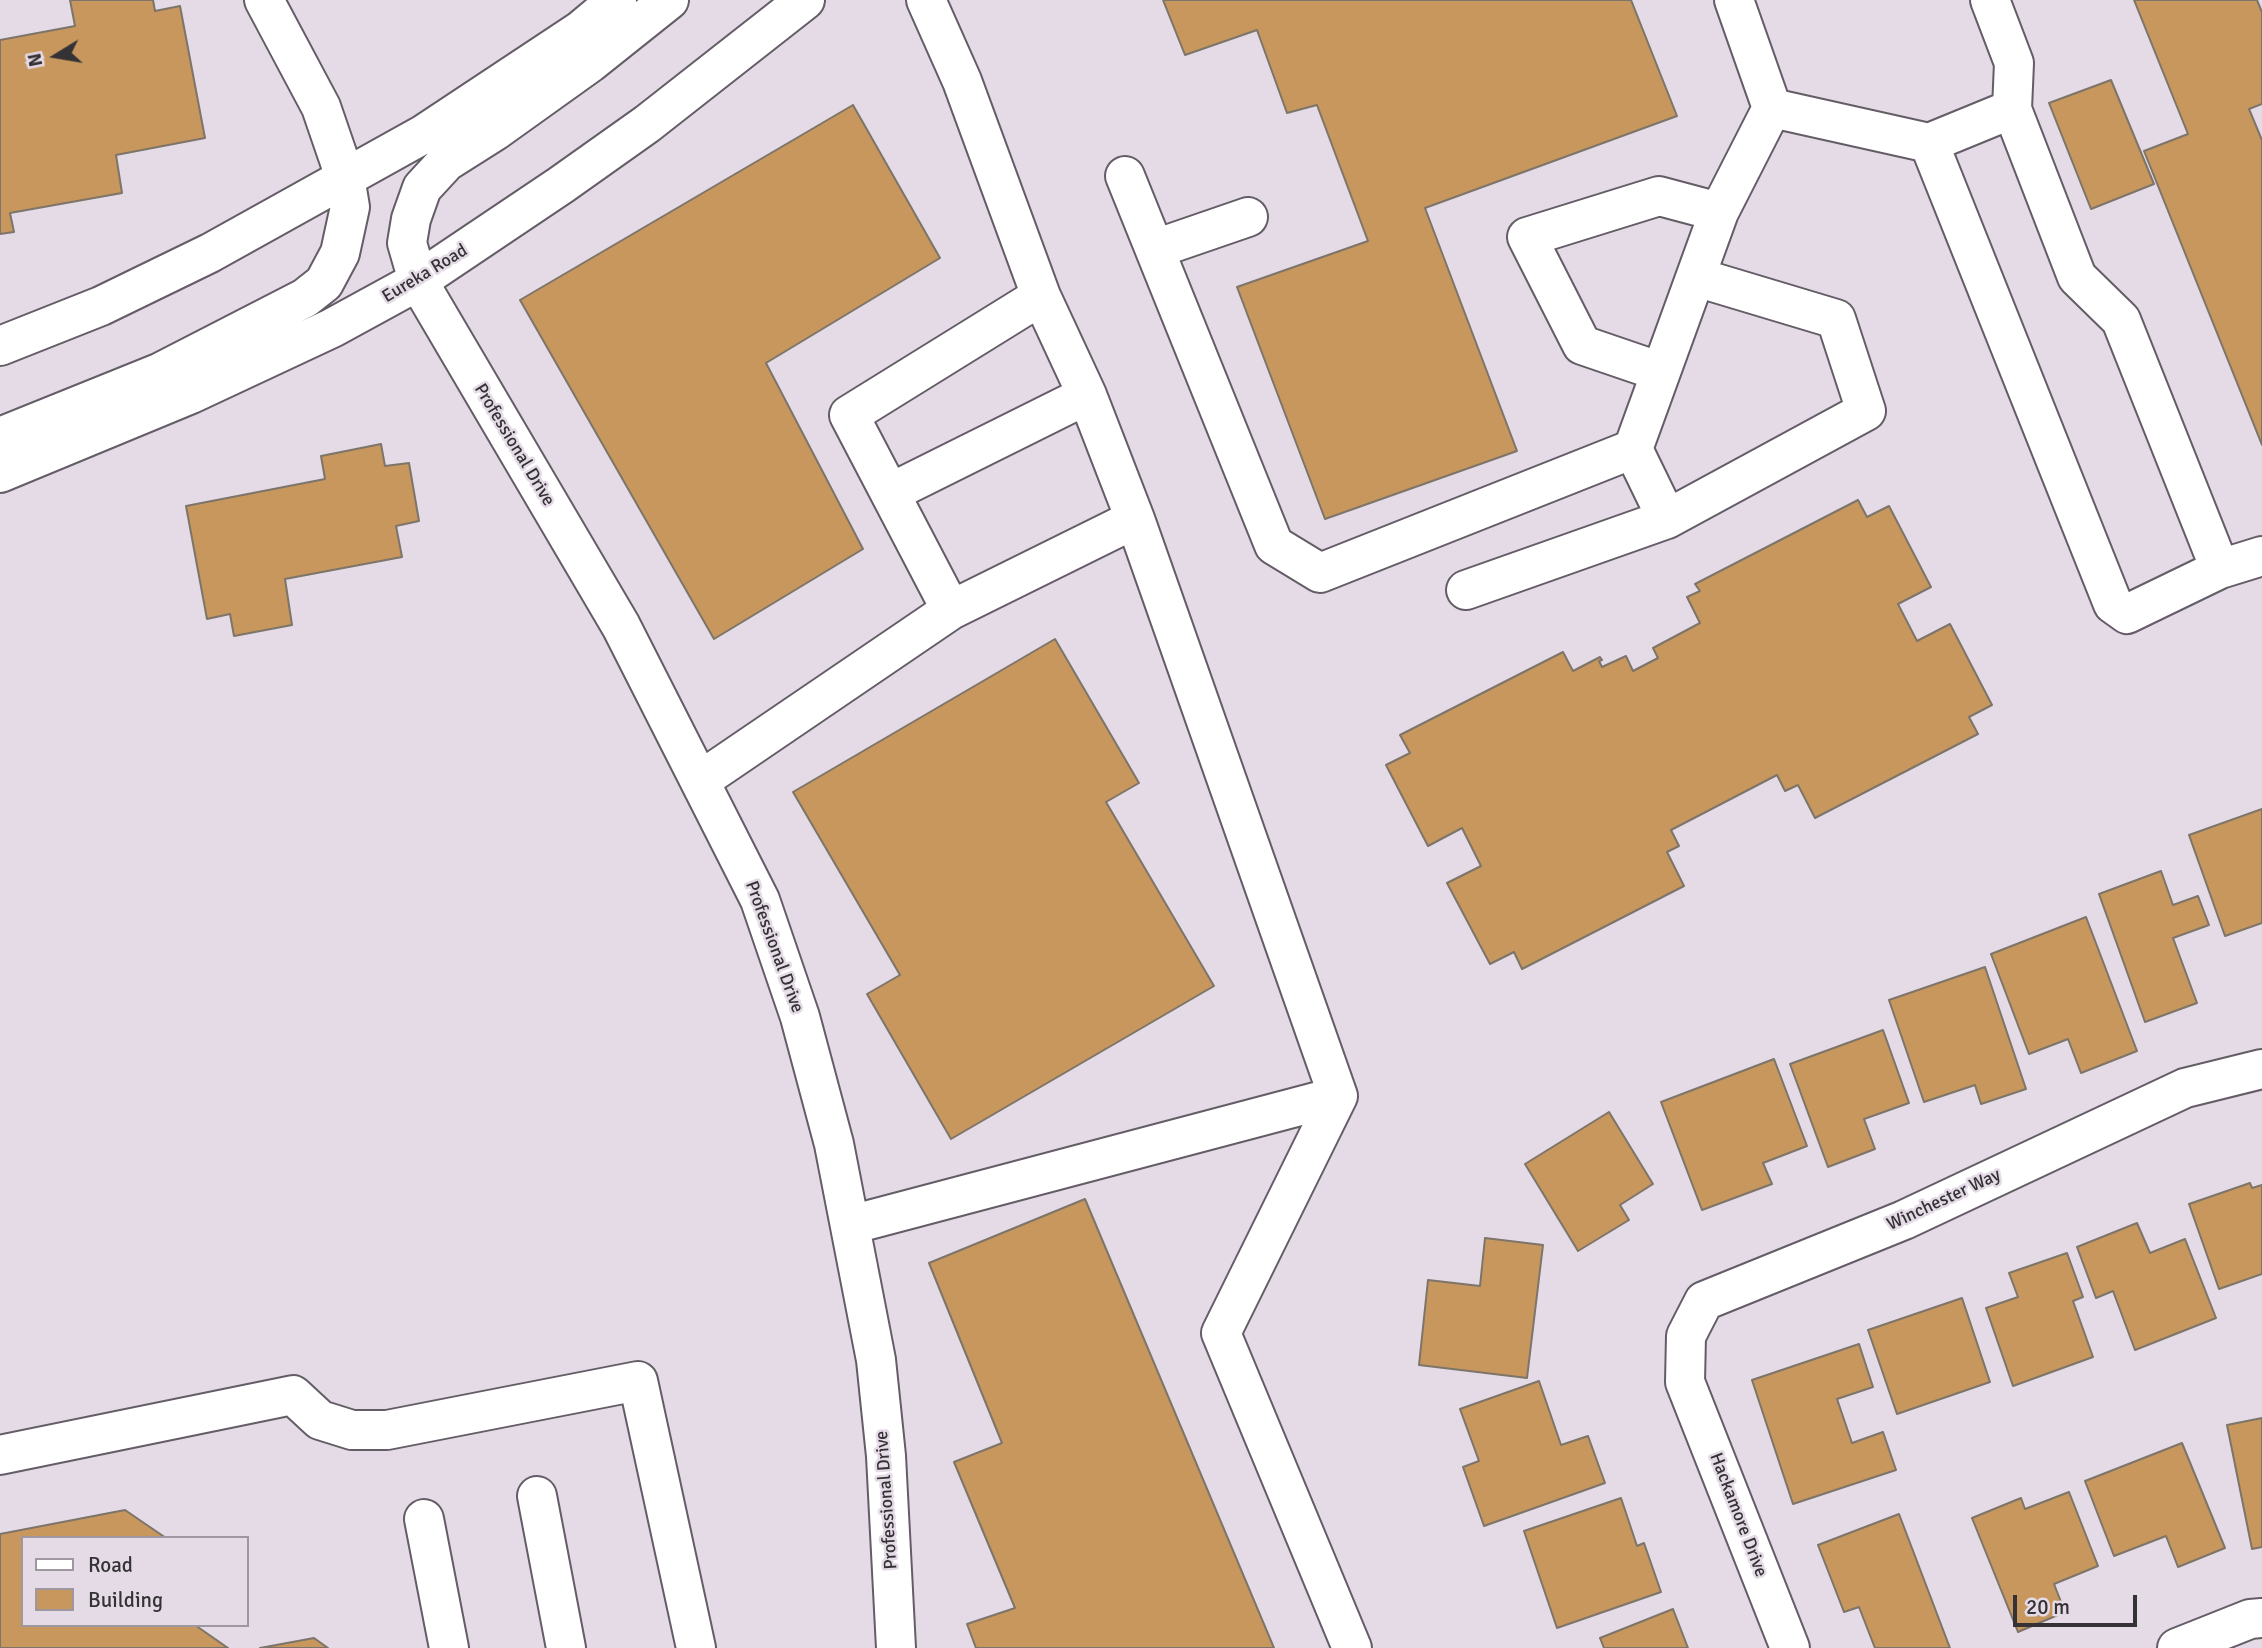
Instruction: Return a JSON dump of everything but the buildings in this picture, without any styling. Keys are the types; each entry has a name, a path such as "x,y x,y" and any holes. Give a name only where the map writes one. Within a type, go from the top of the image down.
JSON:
{"street":[{"path":"0,437 161,372 305,298 324,283 340,253 350,207 345,177 321,107 264,0"},
{"path":"0,346 101,306 210,253 424,134 581,30 617,0"},
{"name":"Professional Drive","path":"669,0 590,63 495,131 446,162 422,188 411,219 407,243 418,281 621,626 760,900 800,1017 834,1144 876,1360 886,1455 896,1648"},
{"name":"Eureka Road","path":"0,473 191,394 332,328 418,281 561,186 647,124 805,0"},
{"path":"926,0 962,81 1041,296 1087,395 1135,519 1338,1096 1221,1333 1352,1648"},
{"path":"1667,519 1633,449 1719,212 1772,108 1734,0"},
{"path":"1990,0 2014,63 2012,109 2077,276 2121,320 2220,569"},
{"path":"1772,108 1929,143 2012,109"},
{"path":"1929,143 2113,604 2127,614 2220,569 2262,556"},
{"path":"1125,176 1274,545 1320,573 1633,449"},
{"path":"1661,372 1582,345 1527,237 1658,196 1719,212"},
{"path":"1155,249 1248,217"},
{"path":"1466,590 1667,519 1866,411 1836,319 1696,277"},
{"path":"951,610 849,415 1041,296"},
{"path":"890,493 1087,395"},
{"path":"701,780 951,610 1135,519"},
{"name":"Winchester Way","path":"1685,1382 1686,1336 1704,1301 1904,1220 2185,1088 2262,1069"},
{"path":"850,1225 1338,1096"},
{"path":"0,1455 293,1395 320,1420 352,1430 387,1430 638,1381 696,1648"},
{"name":"Hackamore Drive","path":"1685,1382 1790,1648"},
{"path":"537,1496 566,1648"},
{"path":"424,1519 449,1648"},
{"path":"2177,1648 2250,1619 2262,1618"}]}
